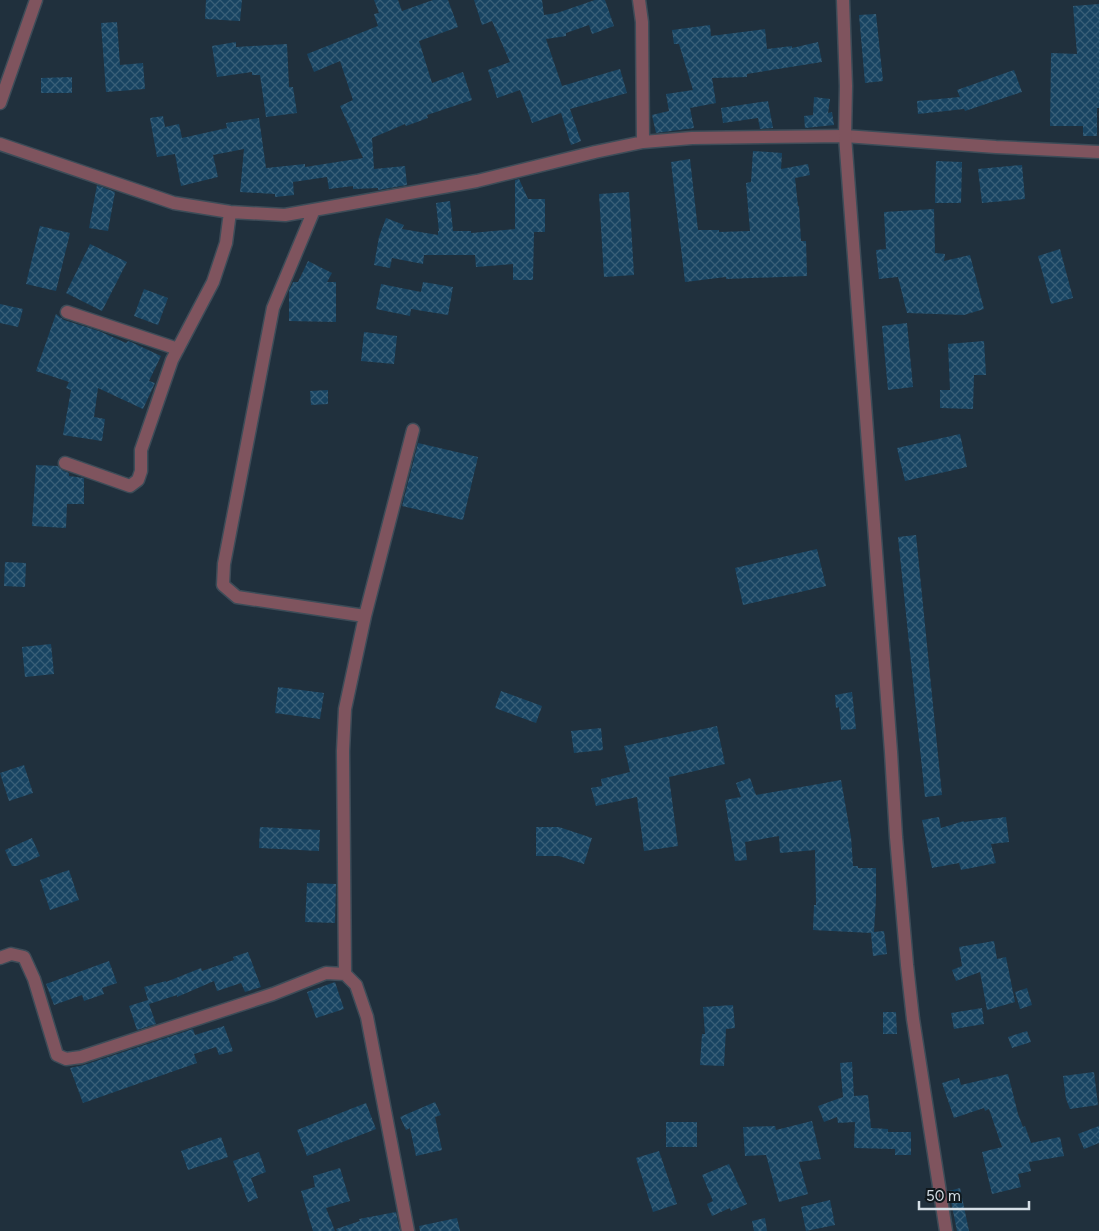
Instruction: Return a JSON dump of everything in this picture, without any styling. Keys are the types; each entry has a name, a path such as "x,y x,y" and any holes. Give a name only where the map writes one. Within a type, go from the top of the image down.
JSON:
{"street":[{"path":"0,103 36,0"},
{"path":"640,0 642,22 643,142"},
{"path":"843,0 846,86 845,136 896,837 907,965 946,1231"},
{"path":"0,144 174,203 230,212 285,215 494,178 595,152 643,142 692,138 845,136 1099,152"},
{"path":"314,210 274,308 224,564 224,585 236,597 365,616"},
{"path":"65,463 130,486 138,480 141,471 141,450 172,360 213,282 226,243 230,212"},
{"path":"67,312 178,349"},
{"path":"345,974 343,751 345,718 365,616 413,430"},
{"path":"0,958 11,954 24,958 34,979 57,1055 66,1059 81,1057 273,994 326,973 345,974 356,985 367,1017 408,1231"}],"building":[{"path":"206,0 242,0 240,21 205,19"},
{"path":"374,0 398,0 402,11 433,0 448,0 458,27 419,41 432,83 463,72 472,100 427,115 428,118 406,126 405,124 372,138 374,169 405,166 407,185 378,190 378,188 353,189 353,186 329,189 327,177 293,182 294,195 275,197 275,194 240,192 244,149 213,155 218,177 181,186 175,154 157,157 150,118 163,116 165,127 179,124 182,138 227,128 226,123 259,118 266,168 305,164 305,167 363,158 340,106 353,100 340,61 314,72 307,54 378,26 374,14 379,13"},
{"path":"474,0 542,0 544,15 557,13 595,0 605,0 614,26 592,34 589,25 566,33 566,36 546,39 562,86 620,69 627,93 570,109 581,141 571,145 561,113 532,123 520,90 497,98 488,70 510,62 492,21 482,25"},
{"path":"1099,4 1099,108 1097,108 1097,136 1083,136 1083,126 1050,126 1051,53 1077,54 1073,6"},
{"path":"876,14 883,81 865,83 859,15"},
{"path":"117,22 120,65 143,63 145,89 106,92 101,23"},
{"path":"710,25 711,36 765,29 767,49 792,46 792,48 818,42 822,62 747,74 747,77 712,78 716,103 690,108 694,128 656,133 652,115 669,111 666,94 693,90 679,44 674,44 672,30"},
{"path":"236,42 236,47 287,44 289,87 293,87 297,113 266,117 260,75 252,75 252,72 217,77 212,46"},
{"path":"1014,70 1022,92 965,111 964,109 918,114 917,101 960,97 957,90"},
{"path":"72,77 72,93 41,93 41,78"},
{"path":"814,97 830,99 828,113 832,112 834,125 805,128 804,116 813,115"},
{"path":"768,101 773,128 760,129 758,118 723,123 721,108"},
{"path":"753,151 782,153 781,169 808,164 810,175 795,178 801,241 806,241 807,276 726,279 726,277 685,282 671,162 690,159 698,230 719,230 719,232 750,231 746,183 751,182"},
{"path":"936,161 962,162 961,203 935,203"},
{"path":"1022,165 1025,199 982,203 978,169"},
{"path":"519,179 528,199 545,199 545,232 534,232 533,280 513,280 513,264 476,267 475,255 424,255 423,264 392,258 390,268 374,265 379,237 386,218 404,225 402,229 438,235 436,203 450,201 453,231 471,231 471,233 515,229 515,180"},
{"path":"97,185 115,192 108,231 89,228"},
{"path":"629,192 634,275 604,277 599,194"},
{"path":"934,209 935,253 945,254 944,261 970,255 984,309 964,315 907,313 898,277 879,279 876,250 886,249 884,212"},
{"path":"40,226 70,233 56,291 26,284"},
{"path":"90,244 127,262 102,311 66,293"},
{"path":"1060,249 1073,298 1051,304 1038,256"},
{"path":"308,261 332,273 327,282 336,282 336,322 289,321 289,291 293,282 298,282"},
{"path":"423,282 453,287 448,315 411,309 410,316 376,309 381,284 421,292"},
{"path":"144,289 168,298 158,325 134,316"},
{"path":"0,304 23,309 18,327 0,323"},
{"path":"56,314 64,320 99,331 126,343 128,341 131,342 161,356 149,381 155,383 143,409 98,388 94,417 105,419 102,441 63,435 71,390 66,388 69,382 36,371"},
{"path":"907,323 913,387 888,390 882,326"},
{"path":"364,332 397,336 394,364 361,361"},
{"path":"984,341 986,375 974,375 973,409 940,408 940,390 950,390 948,344"},
{"path":"328,390 328,404 311,405 310,391"},
{"path":"960,434 967,467 905,481 897,448"},
{"path":"418,443 478,457 463,520 402,506"},
{"path":"36,465 58,466 69,473 69,476 84,478 84,504 67,504 66,528 32,526"},
{"path":"916,535 942,795 925,797 898,537"},
{"path":"817,549 826,586 743,605 735,568"},
{"path":"5,562 26,563 25,587 4,586"},
{"path":"51,644 54,674 25,677 22,647"},
{"path":"278,687 324,693 320,719 275,713"},
{"path":"501,691 542,706 536,723 495,708"},
{"path":"852,692 856,729 841,730 839,707 836,708 835,695"},
{"path":"717,726 725,764 669,777 678,846 644,851 637,797 596,806 591,788 602,786 601,779 630,772 624,746"},
{"path":"601,728 603,750 574,753 571,731"},
{"path":"24,765 33,793 9,801 0,773"},
{"path":"750,778 756,795 841,780 851,837 853,866 858,866 858,868 876,868 874,932 884,931 887,954 873,956 871,933 813,930 814,905 816,905 815,850 780,853 779,836 745,842 747,860 735,861 725,800 741,797 736,783"},
{"path":"939,817 941,828 964,821 1006,817 1009,842 991,844 996,863 961,870 959,863 932,868 922,820"},
{"path":"260,827 320,830 319,851 259,848"},
{"path":"536,827 559,827 592,838 584,864 559,856 536,856"},
{"path":"32,838 40,856 17,866 12,866 5,850"},
{"path":"69,870 79,900 50,910 40,880"},
{"path":"307,883 336,884 335,923 305,922"},
{"path":"994,941 997,959 1006,957 1015,1002 987,1010 980,972 956,981 952,970 962,966 959,947"},
{"path":"248,952 261,987 245,992 241,983 217,991 214,981 177,997 177,995 149,1004 156,1024 137,1030 129,1006 148,1000 144,987 166,982 201,968 202,971 234,960 233,957"},
{"path":"109,961 117,983 102,988 104,994 84,1001 82,995 54,1005 46,984"},
{"path":"335,982 344,1009 316,1018 307,992"},
{"path":"1027,988 1032,1005 1020,1009 1015,992"},
{"path":"733,1005 735,1028 726,1029 724,1066 700,1065 702,1034 705,1034 703,1007"},
{"path":"982,1008 984,1024 954,1029 951,1013"},
{"path":"883,1012 896,1012 897,1034 883,1034"},
{"path":"224,1026 233,1051 219,1055 216,1047 194,1054 197,1063 83,1103 70,1068 193,1029 195,1035"},
{"path":"1027,1031 1031,1042 1012,1048 1008,1037"},
{"path":"852,1062 854,1096 868,1095 871,1128 888,1129 888,1132 911,1132 911,1155 895,1155 895,1149 854,1148 855,1122 838,1123 837,1117 824,1122 818,1106 843,1097 840,1063"},
{"path":"1094,1072 1098,1105 1070,1109 1066,1099 1063,1076"},
{"path":"1008,1074 1018,1114 1031,1143 1060,1137 1064,1156 1029,1162 1031,1171 1018,1174 1021,1187 992,1194 982,1152 1002,1147 989,1109 985,1111 984,1108 954,1118 942,1083 959,1078 961,1085"},
{"path":"435,1102 441,1115 435,1117 442,1150 416,1156 410,1128 406,1130 400,1117"},
{"path":"366,1103 376,1129 307,1156 297,1130"},
{"path":"812,1121 821,1159 799,1162 808,1194 779,1202 766,1155 745,1156 743,1127 775,1126 776,1130"},
{"path":"666,1122 697,1122 697,1147 666,1147"},
{"path":"1099,1126 1099,1143 1084,1149 1078,1134"},
{"path":"221,1137 228,1157 188,1170 181,1151"},
{"path":"659,1151 677,1204 653,1212 636,1158"},
{"path":"259,1152 266,1172 251,1178 258,1198 248,1202 233,1161"},
{"path":"729,1164 747,1204 731,1211 730,1208 712,1216 707,1204 713,1201 702,1175"},
{"path":"340,1168 350,1201 326,1208 335,1231 313,1231 301,1191 315,1187 313,1176"},
{"path":"960,1188 969,1231 957,1231 949,1191"},
{"path":"830,1200 835,1225 806,1231 801,1207"},
{"path":"396,1212 400,1231 337,1231 336,1229 360,1221 359,1219"},
{"path":"457,1218 460,1231 420,1231 419,1226"},
{"path":"765,1218 767,1231 754,1231 752,1221"}]}
